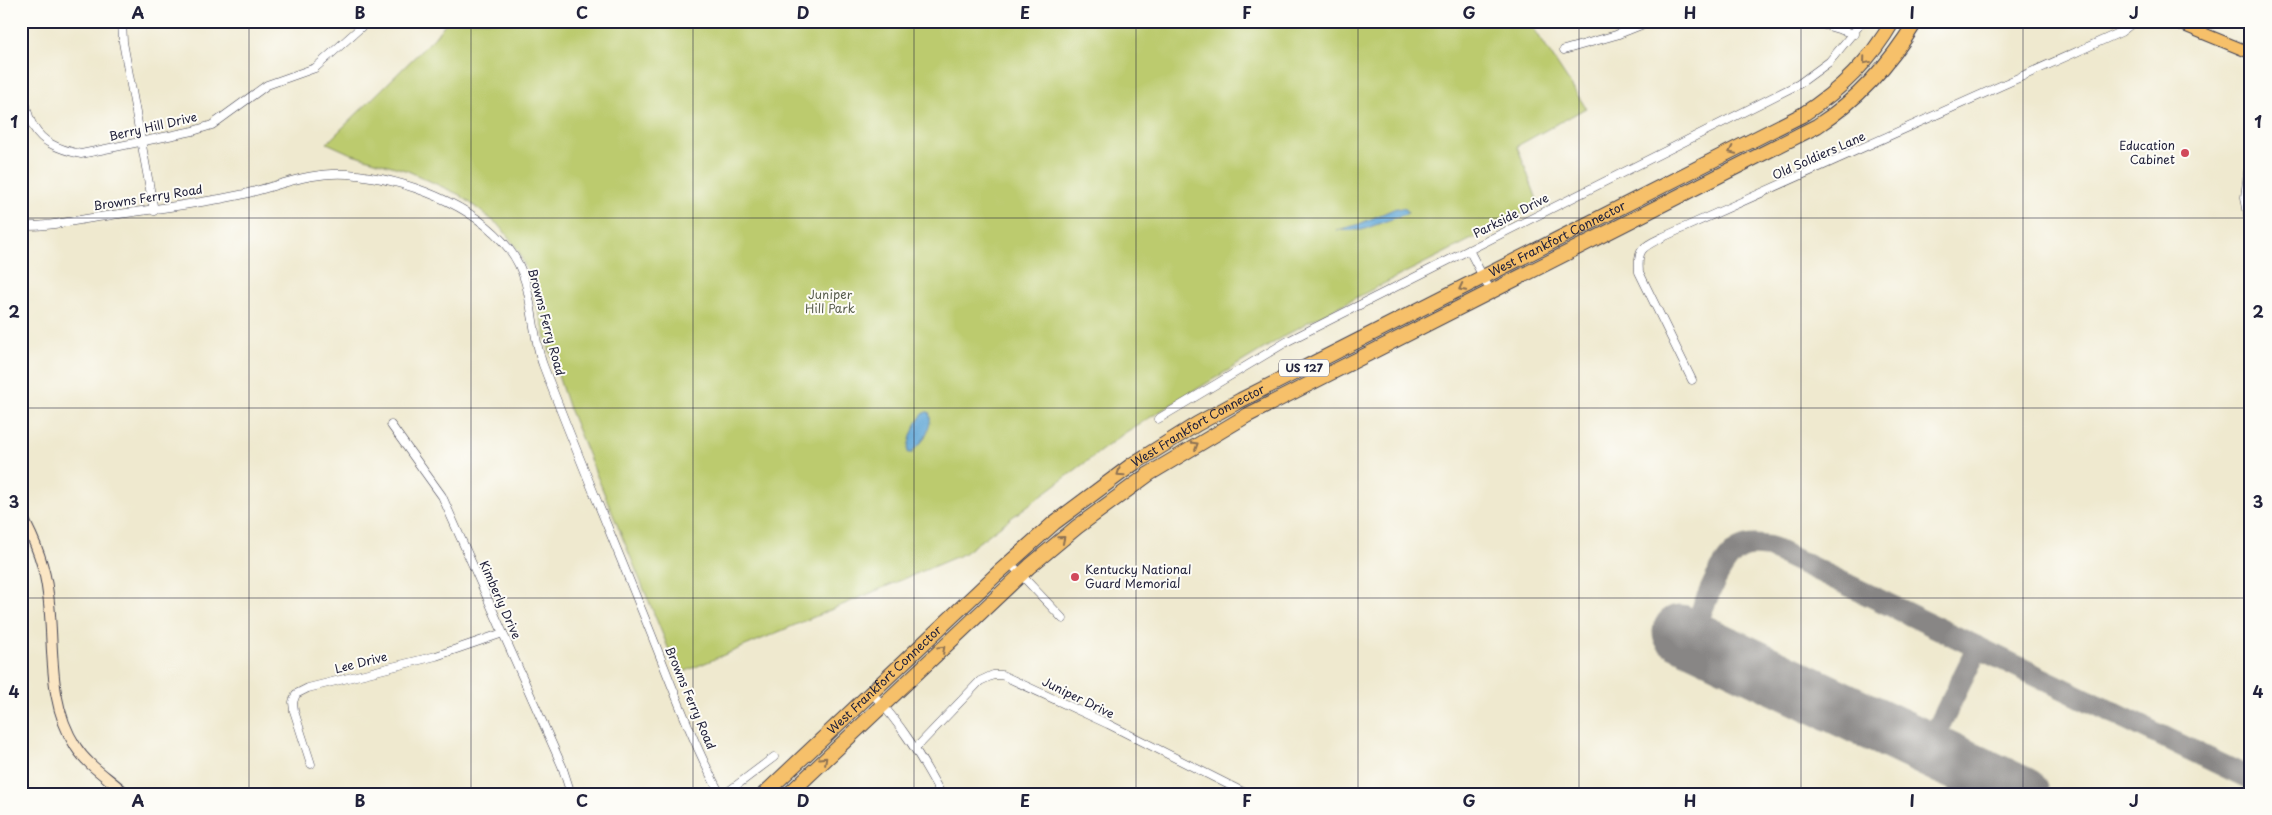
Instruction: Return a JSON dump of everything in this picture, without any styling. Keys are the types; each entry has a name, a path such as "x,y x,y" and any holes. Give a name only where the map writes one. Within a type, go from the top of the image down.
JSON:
{"highway":[{"name":"West Frankfort Connector","path":"764,794 1009,562 1093,493 1175,437 1248,396 1802,115 1850,79 1876,49 1893,21"},
{"name":"West Frankfort Connector","path":"789,794 1020,575 1094,513 1188,449 1256,411 1817,126 1842,109 1874,80 1895,54 1916,21"}],"main road":[{"path":"2173,21 2251,53"},
{"path":"21,515 37,545 48,593 53,675 63,720 72,740 84,757 126,794"}],"street":[{"path":"122,21 123,42 154,210"},
{"name":"Berry Hill Drive","path":"21,74 29,116 35,132 46,142 64,151 81,154 141,143 212,125 267,85 315,68 368,21"},
{"path":"1564,50 1616,35 1650,21"},
{"path":"1811,21 1855,34"},
{"name":"Parkside Drive","path":"1158,419 1288,340 1799,84 1829,62 1855,34 1863,21"},
{"name":"Old Soldiers Lane","path":"1692,380 1639,272 1638,254 1643,248 1663,237 2121,32 2135,21"},
{"path":"2251,149 2245,197 2251,232"},
{"name":"Browns Ferry Road","path":"21,226 49,225 154,210 237,195 307,176 348,174 392,181 436,196 464,212 500,240 510,250 523,276 541,360 555,397 666,671 720,794"},
{"path":"1469,250 1491,292"},
{"name":"Kimberly Drive","path":"391,425 442,496 562,766 571,794"},
{"path":"1009,562 1063,619"},
{"name":"Lee Drive","path":"312,764 294,711 293,702 296,694 308,688 436,656 503,633"},
{"name":"Juniper Drive","path":"916,748 980,681 989,676 1002,675 1108,724 1247,794"},
{"path":"871,692 916,748 941,794"},
{"path":"725,794 774,757"}],"green space":[{"name":"Juniper Hill Park","path":"447,21 1529,21 1586,108 1517,146 1539,205 1308,322 1126,432 963,554 679,674 568,406 547,342 529,276 518,250 501,227 460,195 408,171 349,153 327,143 434,38"}],"water":[{"path":"1396,208 1406,209 1408,213 1362,230 1337,230 1357,225"},
{"path":"926,412 929,412 930,417 927,433 920,444 913,450 913,453 908,453 913,430 919,419"}],"taxiway":[{"path":"1691,637 1718,574 1726,562 1734,553 1742,548 1769,547 2251,779"},
{"path":"1928,748 1978,647"}],"runway":[{"path":"1680,632 2022,794"}],"place":[{"name":"Education Cabinet","path":"2185,153"},
{"name":"Kentucky National Guard Memorial","path":"1075,577"}]}
